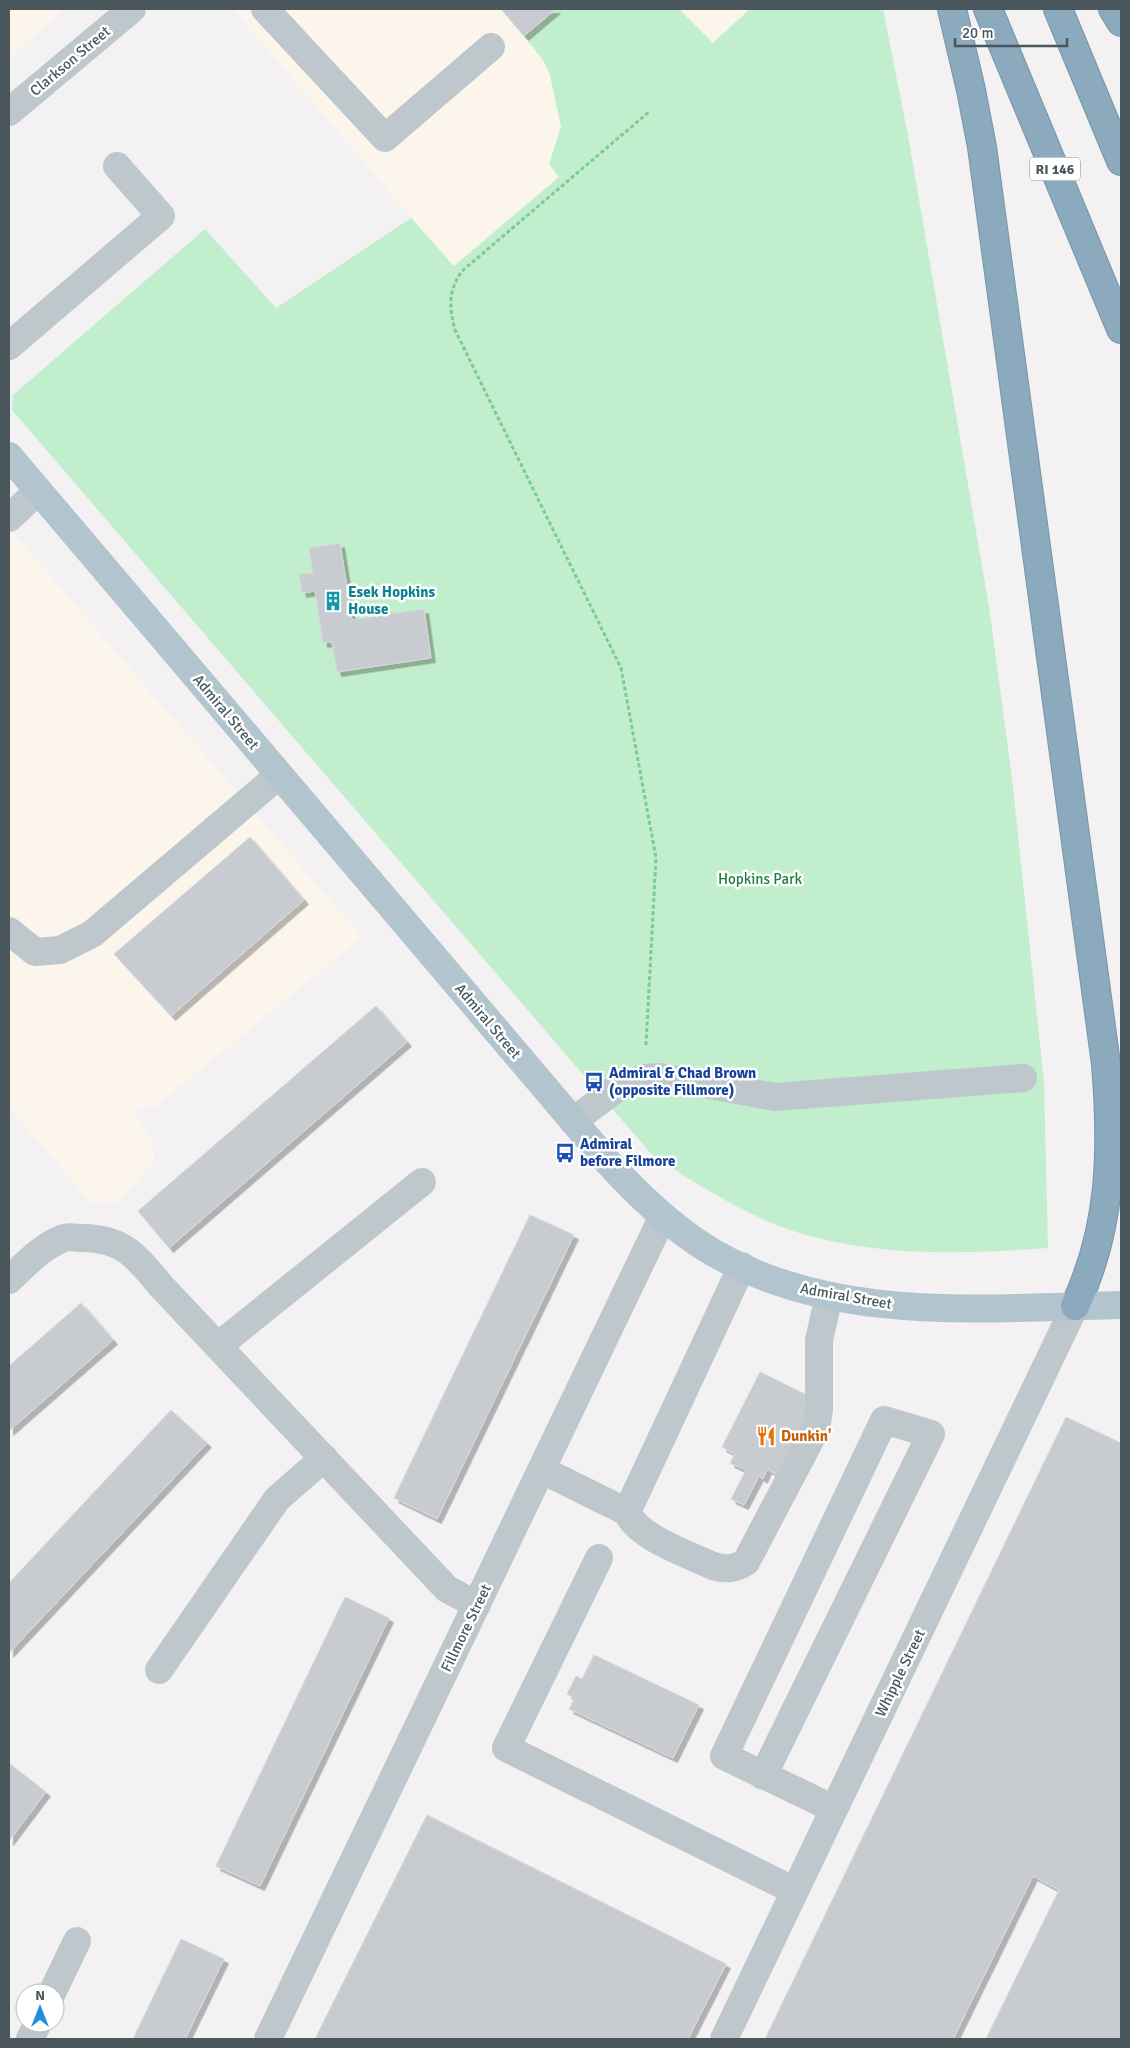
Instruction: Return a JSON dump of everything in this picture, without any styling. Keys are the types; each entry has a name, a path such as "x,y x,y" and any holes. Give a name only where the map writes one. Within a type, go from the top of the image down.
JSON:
{"highway":[{"path":"952,9 972,90 982,148 1108,1082 1110,1148 1104,1217 1090,1272 1075,1306"},
{"name":"RI 146","path":"988,9 1121,329"},
{"path":"1058,9 1121,161"},
{"path":"1113,9 1121,22"}],"main road":[{"name":"Admiral Street","path":"9,456 573,1121 624,1180 663,1216 702,1245 742,1266 785,1284 829,1296 878,1304 929,1307 1121,1305"}],"street":[{"name":"Clarkson Street","path":"9,112 132,9"},
{"path":"265,9 384,138 491,47"},
{"path":"9,346 160,216 117,166"},
{"path":"9,518 38,490"},
{"path":"9,932 35,952 60,950 92,934 280,775"},
{"path":"573,1121 616,1089 644,1078 676,1079 763,1096 789,1097 1023,1078"},
{"path":"218,1346 422,1182"},
{"name":"Fillmore Street","path":"268,2039 663,1216"},
{"path":"9,1280 40,1252 65,1238 94,1238 119,1245 137,1257 160,1286 447,1589 476,1605"},
{"path":"742,1266 627,1512 630,1521 644,1533 713,1566 731,1569 746,1562 816,1429 819,1410 819,1340 829,1296"},
{"name":"Whipple Street","path":"724,2039 1075,1306"},
{"path":"763,1776 931,1434 884,1420 724,1756 763,1776 834,1809"},
{"path":"159,1670 277,1499 324,1458"},
{"path":"542,1470 627,1512"},
{"path":"599,1558 506,1748 795,1891"},
{"path":"57,1983 77,1941"}],"path":[{"path":"644,1078 656,858 621,668 455,330 451,315 450,299 453,284 462,271 650,112"}],"shaded area":[{"path":"9,9 65,9 9,58"},
{"path":"233,9 750,9 559,177 453,266"},
{"path":"9,528 362,937 155,1107 132,1110 152,1141 155,1161 117,1203 90,1202 9,1107"}],"green space":[{"name":"Hopkins Park","path":"556,9 679,9 713,43 750,9 883,9 909,141 989,607 1012,778 1044,1082 1048,1248 986,1252 924,1252 863,1247 833,1241 803,1234 763,1219 707,1190 653,1156 12,410 13,395 205,229 276,308 411,218 454,266 559,177 549,164 561,127 550,75 543,60 524,36"}],"building":[{"path":"501,9 556,9 524,36"},
{"name":"Esek Hopkins House","path":"340,543 352,620 424,609 431,658 337,672 332,642 323,643 315,591 302,593 299,574 313,573 309,548"},
{"path":"250,837 304,900 171,1016 114,954"},
{"path":"376,1006 407,1042 169,1248 138,1211"},
{"path":"530,1215 574,1235 437,1519 394,1498"},
{"path":"81,1303 113,1340 9,1431 9,1366"},
{"name":"Dunkin'","path":"760,1372 817,1400 779,1476 767,1469 763,1479 759,1476 744,1505 731,1499 746,1470 730,1463 735,1454 722,1447"},
{"path":"171,1410 207,1443 9,1653 9,1583"},
{"path":"1066,1417 1121,1443 1121,2039 986,2039 1059,1890 1033,1876 953,2039 765,2039"},
{"path":"345,1597 389,1618 260,1886 216,1866"},
{"path":"594,1655 699,1705 673,1758 569,1709 575,1698 567,1694 576,1676 582,1679"},
{"path":"9,1763 46,1792 9,1841"},
{"path":"427,1815 726,1964 688,2039 315,2039"},
{"path":"181,1939 224,1959 185,2039 133,2039"}],"place":[{"name":"Esek Hopkins House","path":"333,601"},
{"name":"Admiral & Chad Brown (opposite Fillmore)","path":"594,1082"},
{"name":"Admiral before Filmore","path":"565,1153"},
{"name":"Dunkin'","path":"766,1436"}]}
